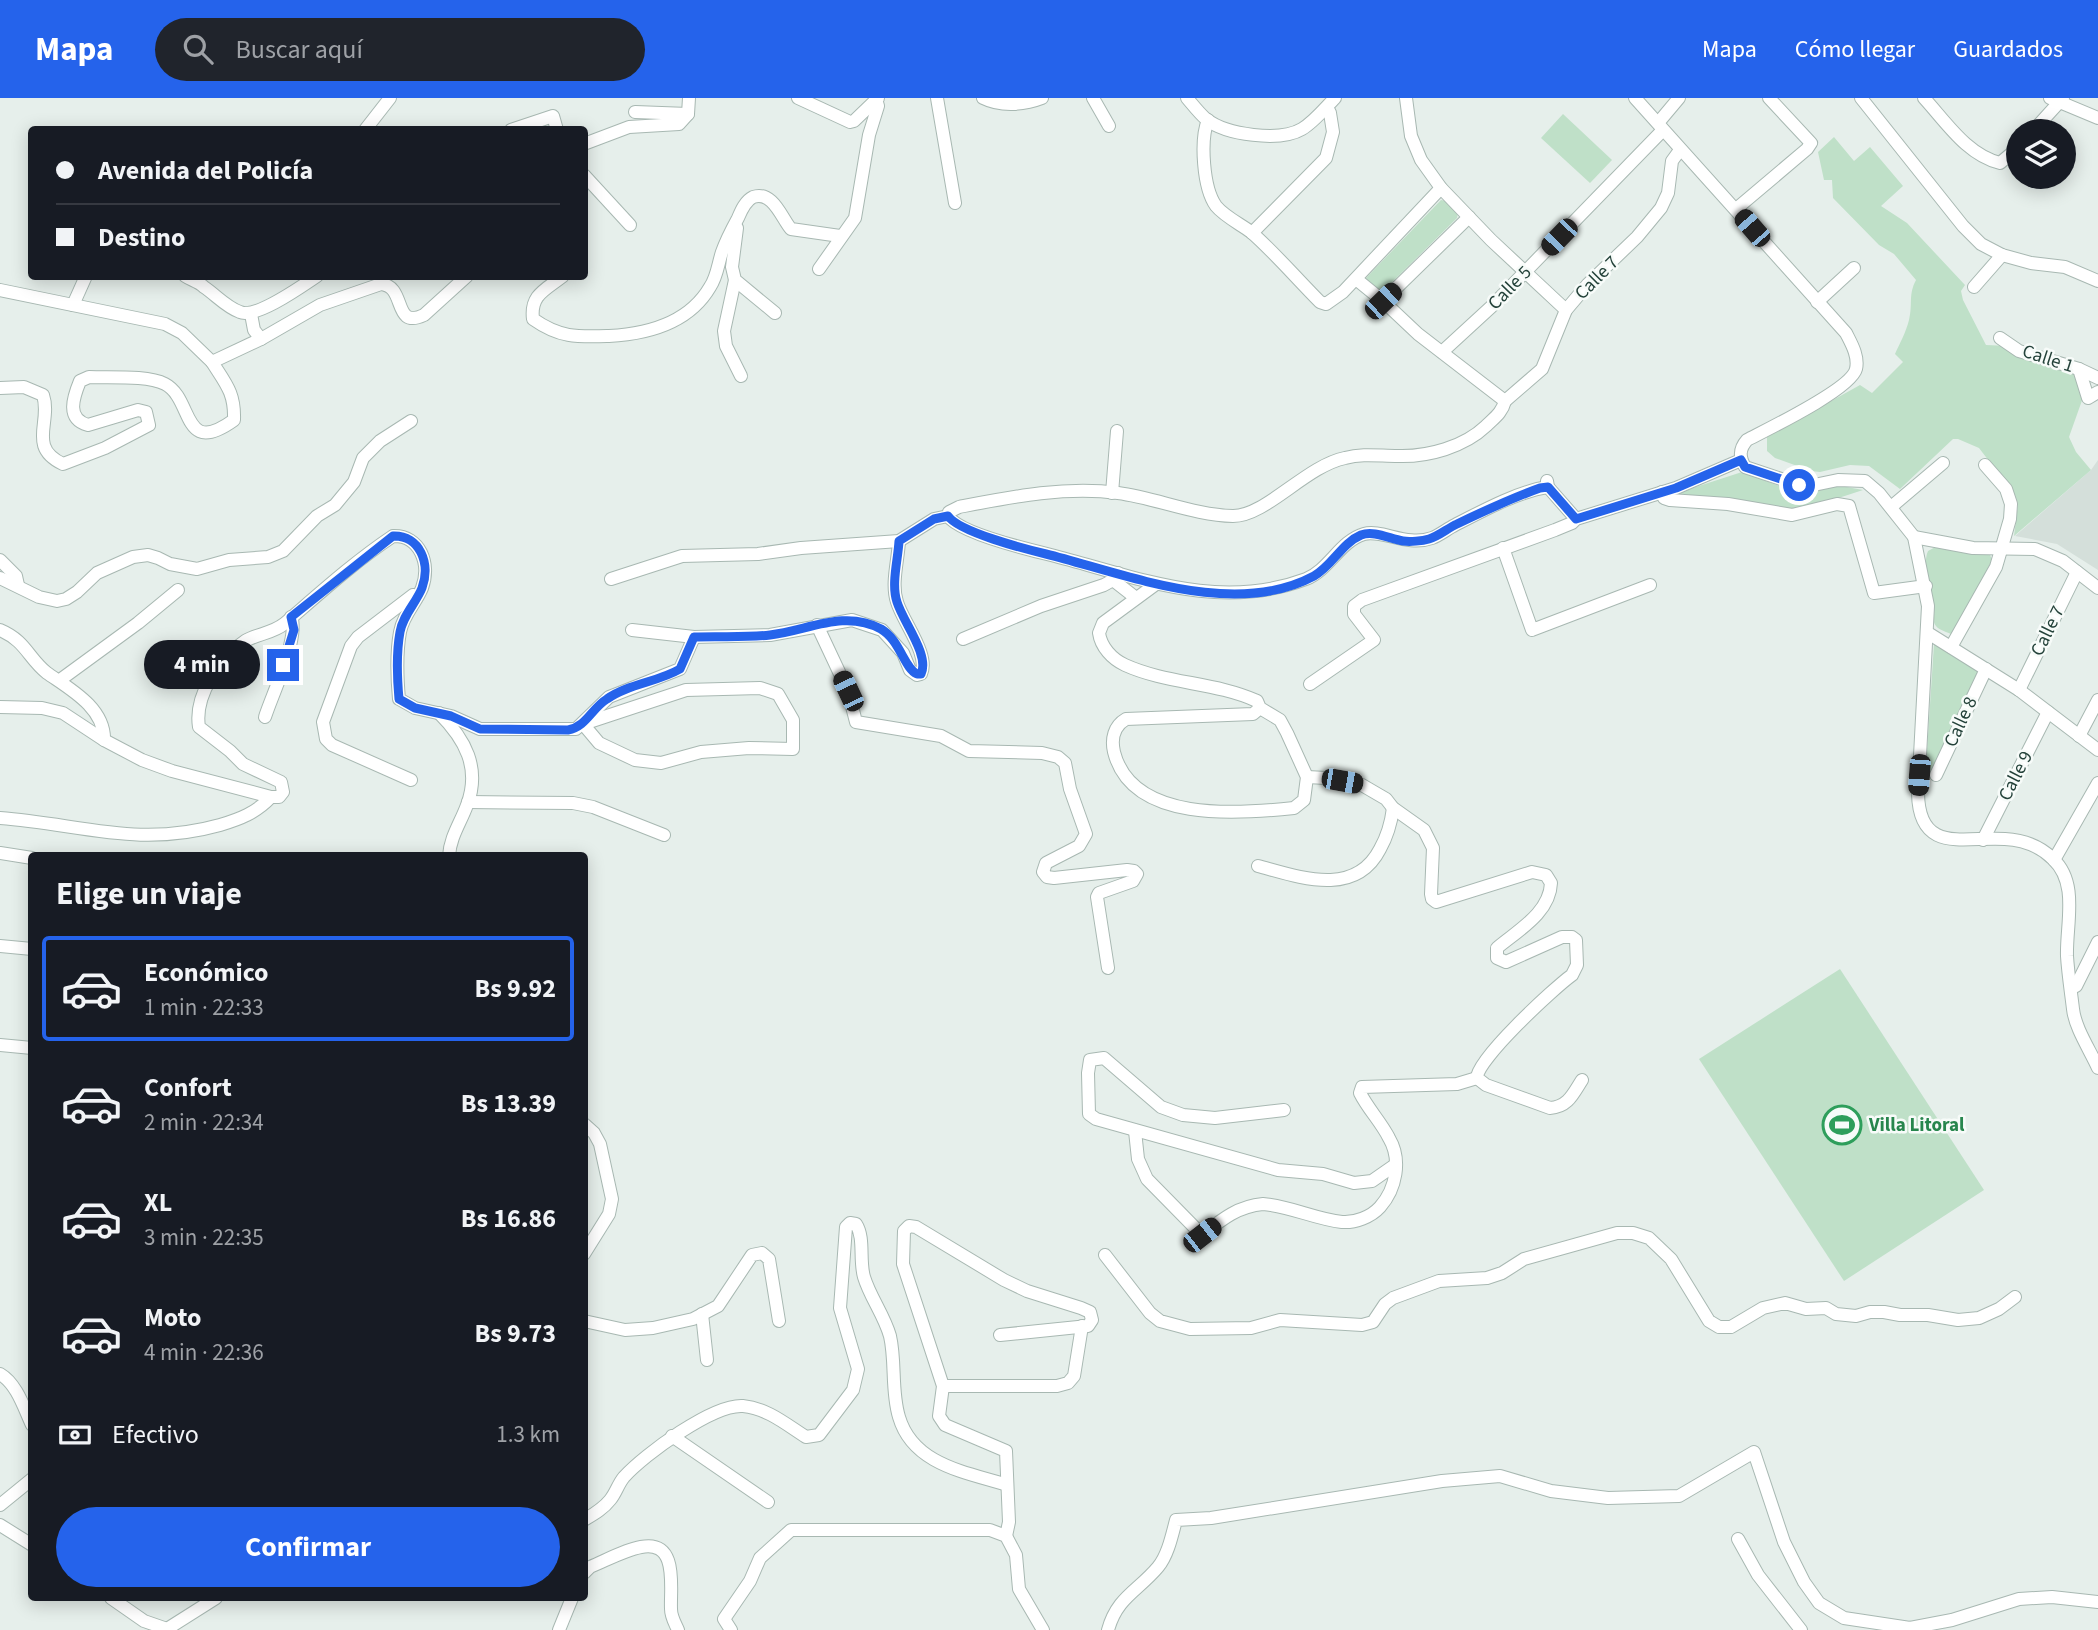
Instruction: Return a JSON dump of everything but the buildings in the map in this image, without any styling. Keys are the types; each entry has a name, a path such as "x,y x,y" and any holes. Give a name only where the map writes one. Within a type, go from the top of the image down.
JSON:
{"street":[{"path":"368,126 390,98"},
{"path":"588,142 629,127 679,124 688,114 689,98"},
{"path":"798,98 850,122 877,98"},
{"path":"819,268 855,218 869,135 878,106 877,98"},
{"path":"937,98 955,203"},
{"path":"983,98 993,103 1005,104 1042,98"},
{"path":"1093,98 1109,126"},
{"path":"1187,98 1208,120 1237,133 1289,134 1303,128 1331,102"},
{"path":"1406,98 1411,136 1421,160 1441,188 1566,310"},
{"path":"1635,98 1846,333 1853,345 1856,369 1851,379 1747,440 1741,449 1741,460 1745,467 1799,485 1838,480 1865,481 1871,484 1914,537 1926,586 1928,633 1918,793 1921,816 1928,827 1951,840 2002,838 2029,843 2054,860 2066,876 2069,892 2067,956 2073,1012 2098,1068"},
{"name":"Calle 5","path":"1442,352 1525,272 1660,126 1679,98"},
{"path":"1861,98 1980,244 2002,255 2031,263 2065,267 2098,281"},
{"path":"1924,98 1971,149 1986,160 2000,163 2006,158"},
{"path":"2043,119 2058,100 2098,118"},
{"path":"1736,209 1811,143 1778,101"},
{"path":"1252,233 1326,158 1333,132 1331,102"},
{"path":"635,112 688,114"},
{"path":"523,126 553,116 556,126"},
{"path":"1208,120 1203,137 1205,167 1208,186 1216,206 1252,233 1320,302 1326,304 1356,279 1441,188"},
{"name":"Calle 7","path":"899,541 934,519 948,516 949,512 959,507 1066,490 1112,493 1233,516 1246,514 1267,503 1316,468 1332,461 1377,454 1399,456 1453,447 1466,442 1503,410 1505,401 1542,369 1566,310 1588,284 1637,237 1661,208 1668,192 1672,162 1680,150"},
{"path":"588,179 630,225"},
{"path":"558,280 538,295 532,306 533,319 548,330 570,337 637,335 681,317 696,304 710,287 721,253 747,202 759,197 772,202 792,229 841,236"},
{"path":"1383,301 1469,217"},
{"path":"735,225 737,229 732,267 735,280 724,331 726,346 741,376"},
{"path":"1974,288 2002,255"},
{"path":"1816,302 1854,268"},
{"path":"1356,279 1418,334 1505,401"},
{"path":"73,305 84,280"},
{"path":"193,280 228,306 251,314 289,295 311,280"},
{"path":"212,362 261,339 320,305 381,284 393,289 404,315 416,319 425,315 463,280"},
{"path":"735,280 775,313"},
{"path":"0,290 165,324 183,333 212,362 228,387 235,403 234,420 219,431 201,432 192,426 175,393 167,385 155,381 89,377 80,381 72,402 75,418 80,423 88,425 138,410 146,412 149,425 105,448 62,464 53,459 45,449 42,428 46,404 43,395 24,387 0,388"},
{"path":"251,314 254,330 261,339"},
{"name":"Calle 1","path":"2000,338 2019,351 2079,369 2098,378"},
{"path":"2079,369 2088,398 2098,392"},
{"path":"0,578 39,597 57,601 77,592 97,573 134,557 148,555 197,569 229,560 268,557 283,551 317,516 335,505 354,482 363,458 380,441 411,421"},
{"path":"1112,493 1117,431"},
{"path":"1310,684 1374,640 1354,614 1356,603 1555,530 1576,519 1662,492 1741,460"},
{"path":"1891,508 1943,463"},
{"path":"1951,648 1996,567 2010,519 2011,504 2006,489 1985,465"},
{"path":"948,516 950,520 968,530 1116,576 1217,594 1248,593 1281,587 1316,575 1349,542 1360,535 1368,533 1405,541 1431,538 1547,483 1576,519"},
{"path":"1662,492 1664,498 1670,500 1728,504 1793,515 1828,505 1849,506 1874,593 1926,586"},
{"path":"0,707 42,708 63,713 104,740 142,760 172,771 279,797 283,792 281,782 243,764 199,727 197,714 200,703 220,665 232,652 261,633 277,628 393,536 411,539 419,547 423,557 425,575 422,589 410,606 400,630 396,674 399,699 415,708 439,713 480,729 576,729 609,697 680,669 694,637"},
{"path":"1914,537 1973,548 2035,549 2063,561 2098,588"},
{"path":"611,579 682,556 758,554 899,541 896,601 924,662 921,674 910,670 902,653 882,630 852,620 770,635 694,637 632,630"},
{"path":"1503,548 1532,629 1650,585"},
{"path":"0,560 16,576 18,585"},
{"name":"Calle 7","path":"2019,690 2077,572"},
{"path":"1116,576 1136,598"},
{"path":"963,639 1116,576"},
{"path":"1156,584 1108,618 1100,628 1099,637 1104,648 1124,665 1225,689 1257,701 1260,708 1280,720 1307,777 1304,800 1294,808 1207,812 1145,795 1123,776 1113,745 1117,727 1126,719 1253,714 1260,708"},
{"path":"411,780 332,745 326,739 323,722 351,646 358,637 422,589"},
{"path":"60,680 138,623 177,590"},
{"path":"265,717 292,640 294,623 291,617"},
{"path":"817,625 848,691 856,722 942,736 970,751 1042,753 1058,757 1065,763 1070,789 1086,834 1079,846 1046,863 1043,872 1047,877 1054,878 1127,870 1137,874 1133,881 1098,894 1108,968"},
{"path":"0,630 20,641 46,672 60,680 91,708 100,720 104,740"},
{"path":"1928,633 2019,690 2098,750"},
{"name":"Calle 8","path":"1936,775 1986,669"},
{"path":"761,688 778,694 793,720 793,749 749,748 701,752 660,763 635,760 599,743 583,724 686,690 761,688"},
{"path":"2079,736 2098,700"},
{"name":"Calle 9","path":"1983,840 2048,712"},
{"path":"439,713 452,727 470,755 472,779 468,802 452,838 450,852"},
{"path":"1307,777 1362,785 1386,799 1393,808 1424,830 1433,848 1431,894 1436,902 1532,872 1542,872 1549,878 1551,889 1546,900 1530,923 1497,948 1497,958 1506,962 1562,937 1572,936 1576,940 1577,965 1572,975 1520,1021 1484,1062 1477,1072 1477,1078"},
{"path":"2054,860 2098,783"},
{"path":"0,818 115,834 180,834 246,816 260,809 271,797"},
{"path":"468,802 573,803 593,807 664,835"},
{"path":"1258,866 1321,881 1357,874 1364,870 1379,852 1391,827 1393,808"},
{"path":"0,853 28,857"},
{"path":"2072,988 2076,986 2098,942"},
{"path":"0,946 28,948"},
{"path":"2067,956 2088,962"},
{"path":"0,1045 28,1048"},
{"path":"1284,1110 1215,1118 1184,1115 1161,1107 1104,1058 1090,1060 1088,1114 1096,1119 1278,1170 1323,1174 1354,1183 1373,1181 1395,1165"},
{"path":"1477,1078 1486,1085 1550,1108 1561,1107 1568,1102 1582,1080"},
{"path":"1135,1131 1138,1159 1147,1179 1202,1235 1225,1216 1250,1205 1263,1204 1324,1219 1355,1221 1374,1214 1388,1199 1394,1186 1395,1165 1390,1139 1364,1101 1360,1093 1362,1087 1457,1084 1477,1078"},
{"path":"588,1128 600,1144 612,1199 609,1214 588,1248"},
{"path":"588,1518 611,1500 623,1478 672,1436 732,1406 746,1406 766,1412 806,1437 819,1435 853,1390 858,1369 839,1308 846,1227 850,1223 856,1224 860,1231 860,1261 864,1280 883,1314 890,1339 899,1416 905,1430 914,1444 938,1464 1007,1485"},
{"path":"1000,1335 1088,1326 1092,1320 1090,1312 1027,1291 993,1274 916,1227 909,1226 904,1231 903,1264 943,1386 939,1416 945,1425 1006,1451 1009,1522 1006,1536 1016,1555 1019,1589 1043,1630"},
{"path":"1105,1255 1150,1313 1160,1321 1190,1329 1251,1328 1280,1320 1362,1325 1373,1322 1385,1304 1393,1298 1439,1281 1487,1278 1502,1273 1524,1259 1617,1233 1633,1233 1649,1238 1671,1259 1709,1321 1719,1327 1731,1327 1763,1308 1785,1303 1806,1309 1826,1308 1836,1314 1856,1316 1884,1312 1958,1320 1979,1318 1999,1309 2015,1297"},
{"path":"588,1322 625,1330 653,1328 693,1319 718,1306 752,1255 762,1252 769,1259 779,1321"},
{"path":"702,1314 707,1360"},
{"path":"943,1386 1057,1387 1068,1383 1074,1376 1082,1326"},
{"path":"0,1374 8,1379 28,1416"},
{"path":"672,1436 768,1502"},
{"path":"1108,1630 1111,1617 1120,1602 1159,1566 1175,1520 1211,1518 1442,1481 1500,1476 1551,1491 1608,1498 1679,1496 1754,1452 1784,1542 1804,1582 1819,1603 1844,1618 1910,1628 1952,1620 2019,1599 2052,1597 2098,1602"},
{"path":"0,1504 28,1482"},
{"path":"0,1525 28,1542"},
{"path":"731,1630 723,1619 750,1581 760,1558 791,1530 990,1530 1006,1536"},
{"path":"1738,1539 1758,1575 1801,1630"},
{"path":"588,1569 641,1546 656,1548 665,1554 671,1568 671,1613 678,1630"},
{"path":"115,1601 144,1621 169,1630 212,1601"},
{"path":"559,1630 571,1601"}],"shaded area":[{"path":"2098,460 2098,570 2057,544 2015,536 2091,470"}],"green space":[{"path":"1563,114 1612,160 1590,183 1541,138"},
{"path":"1834,137 1854,161 1870,147 1903,186 1881,206 1907,223 1965,285 1961,291 1963,300 1986,345 2008,346 2089,378 2093,393 2085,392 2069,437 2076,452 2091,470 2014,536 2018,504 2015,495 1979,448 1958,439 1953,439 1900,489 1869,466 1850,465 1820,472 1811,471 1775,458 1767,451 1767,437 1860,385 1872,393 1903,362 1895,354 1908,324 1912,290 1916,280 1894,254 1879,245 1833,198 1832,180 1824,180 1818,152"},
{"path":"1441,200 1446,201 1458,213 1457,218 1381,293 1367,284 1366,278"},
{"path":"1742,472 1785,488 1810,490 1831,484 1863,490 1805,509 1671,495"},
{"path":"1939,545 1989,552 1992,560 1955,632 1951,634 1939,629 1935,624 1927,572 1928,551"},
{"path":"1934,644 1977,667 1978,675 1930,772 1926,766"},
{"name":"Villa Litoral","path":"1840,969 1984,1190 1844,1281 1699,1059"}],"place":[{"name":"Villa Litoral","path":"1842,1125"}],"route":[{"path":"283,665 294,630 291,617 393,536 411,539 419,547 425,575 422,589 410,606 400,630 396,674 399,699 415,708 451,716 480,729 568,730 583,724 609,697 680,669 694,637 770,635 852,620 882,630 893,640 910,670 921,674 924,662 921,652 896,601 899,541 934,519 948,516 950,520 968,530 1018,547 1156,584 1195,592 1248,593 1281,587 1316,575 1349,542 1360,535 1368,533 1405,541 1431,538 1454,525 1540,488 1548,487 1559,496 1576,519 1676,488 1741,460 1745,467 1799,485"}]}
